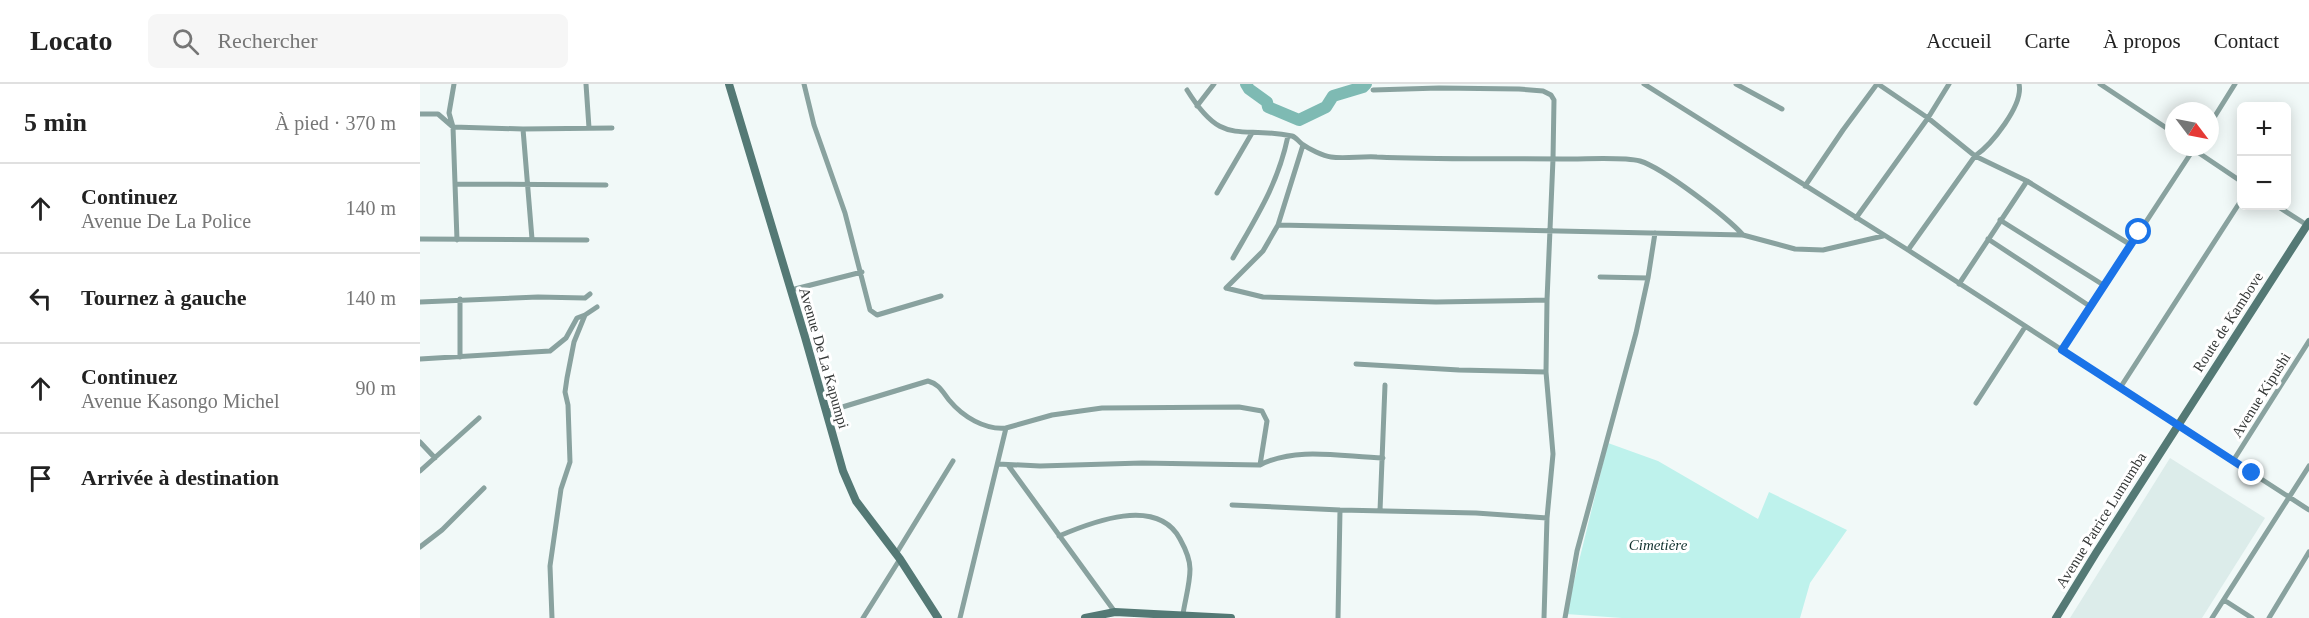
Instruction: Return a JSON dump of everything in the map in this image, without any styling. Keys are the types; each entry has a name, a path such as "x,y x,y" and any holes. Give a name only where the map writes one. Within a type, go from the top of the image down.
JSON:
{"street":[{"path":"454,84 449,113 453,127 457,240"},
{"path":"586,84 589,128"},
{"name":"Avenue De La Kapumpi","path":"729,84 843,471 856,501 898,557 938,618"},
{"path":"804,84 814,125 845,213 870,310 877,315 941,296"},
{"path":"1197,106 1214,84"},
{"path":"1644,84 1908,250 2309,510"},
{"path":"1736,84 1782,109"},
{"path":"1805,186 1878,84 1886,86 1975,156 2027,181 2131,245"},
{"path":"1856,218 1928,118 1949,84"},
{"path":"1908,250 1975,156 1986,148 2013,112 2020,89 2019,84"},
{"path":"2100,84 2165,126"},
{"path":"2219,110 2235,84"},
{"path":"1373,90 1519,89 1543,91 1554,99 1546,300 1546,372 1553,454 1547,518 1544,618"},
{"path":"1187,90 1197,106 1214,124 1240,133 1294,137 1303,145 1331,157 1640,161 1692,193 1732,223 1743,235"},
{"path":"420,114 438,114 453,127 612,128"},
{"path":"523,129 532,239"},
{"path":"1216,193 1252,133"},
{"path":"1233,258 1269,197 1283,160 1288,136"},
{"path":"1303,145 1278,225 1263,251 1226,288 1263,297 1436,302 1546,300"},
{"path":"2062,350 2188,156"},
{"path":"2204,156 2237,179"},
{"path":"1959,284 2027,181"},
{"path":"455,184 606,185"},
{"path":"2120,388 2237,206"},
{"path":"2284,210 2308,223"},
{"path":"2000,220 2105,286"},
{"name":"Route de Kambove","path":"2170,437 2308,223"},
{"path":"1278,225 1743,235 1795,249 1823,250 1883,236"},
{"path":"1565,618 1577,552 1636,333 1655,232"},
{"path":"420,239 587,240"},
{"path":"1988,239 2091,307"},
{"path":"791,290 862,272"},
{"path":"1600,277 1648,278"},
{"path":"420,302 460,299 585,298 590,294"},
{"path":"460,299 460,357"},
{"path":"420,359 550,351 566,338 577,318 597,307"},
{"path":"552,618 550,566 561,489 570,462 568,405 565,392 574,342 585,315"},
{"path":"1976,403 2025,327"},
{"name":"Avenue Kipushi","path":"2233,461 2309,341"},
{"path":"1356,364 1546,372"},
{"path":"826,412 928,381 935,383 950,401 983,426 994,429 1006,428 1052,415 1102,408 1239,406 1262,411 1267,421 1260,465"},
{"path":"1380,511 1385,385"},
{"path":"420,471 479,418"},
{"path":"960,618 1006,428"},
{"name":"Avenue Patrice Lumumba","path":"2056,618 2170,437"},
{"path":"420,442 435,458"},
{"path":"998,464 1260,465 1275,457 1293,454 1383,458"},
{"path":"863,618 952,461"},
{"path":"1008,465 1115,612"},
{"path":"2212,618 2309,466"},
{"path":"420,547 442,530 484,488"},
{"path":"1232,505 1476,513 1547,518"},
{"path":"1338,618 1340,510"},
{"path":"1059,536 1103,520 1144,515 1169,525 1178,535 1186,550 1190,568 1183,614"},
{"path":"2269,618 2309,552"},
{"path":"2224,600 2252,618"},
{"path":"1085,618 1115,612 1133,615 1183,614 1231,618"}],"shaded area":[{"path":"2170,458 2265,518 2202,618 2070,618"}],"green space":[{"name":"Cimetière","path":"1608,443 1658,461 1758,519 1769,492 1847,530 1810,583 1800,618 1622,618 1566,614"}],"waterway":[{"path":"1246,84 1249,89 1267,102 1268,107 1299,120 1326,107 1333,96 1366,84"}],"route":[{"path":"2139,232 2062,350 2252,473"}]}
